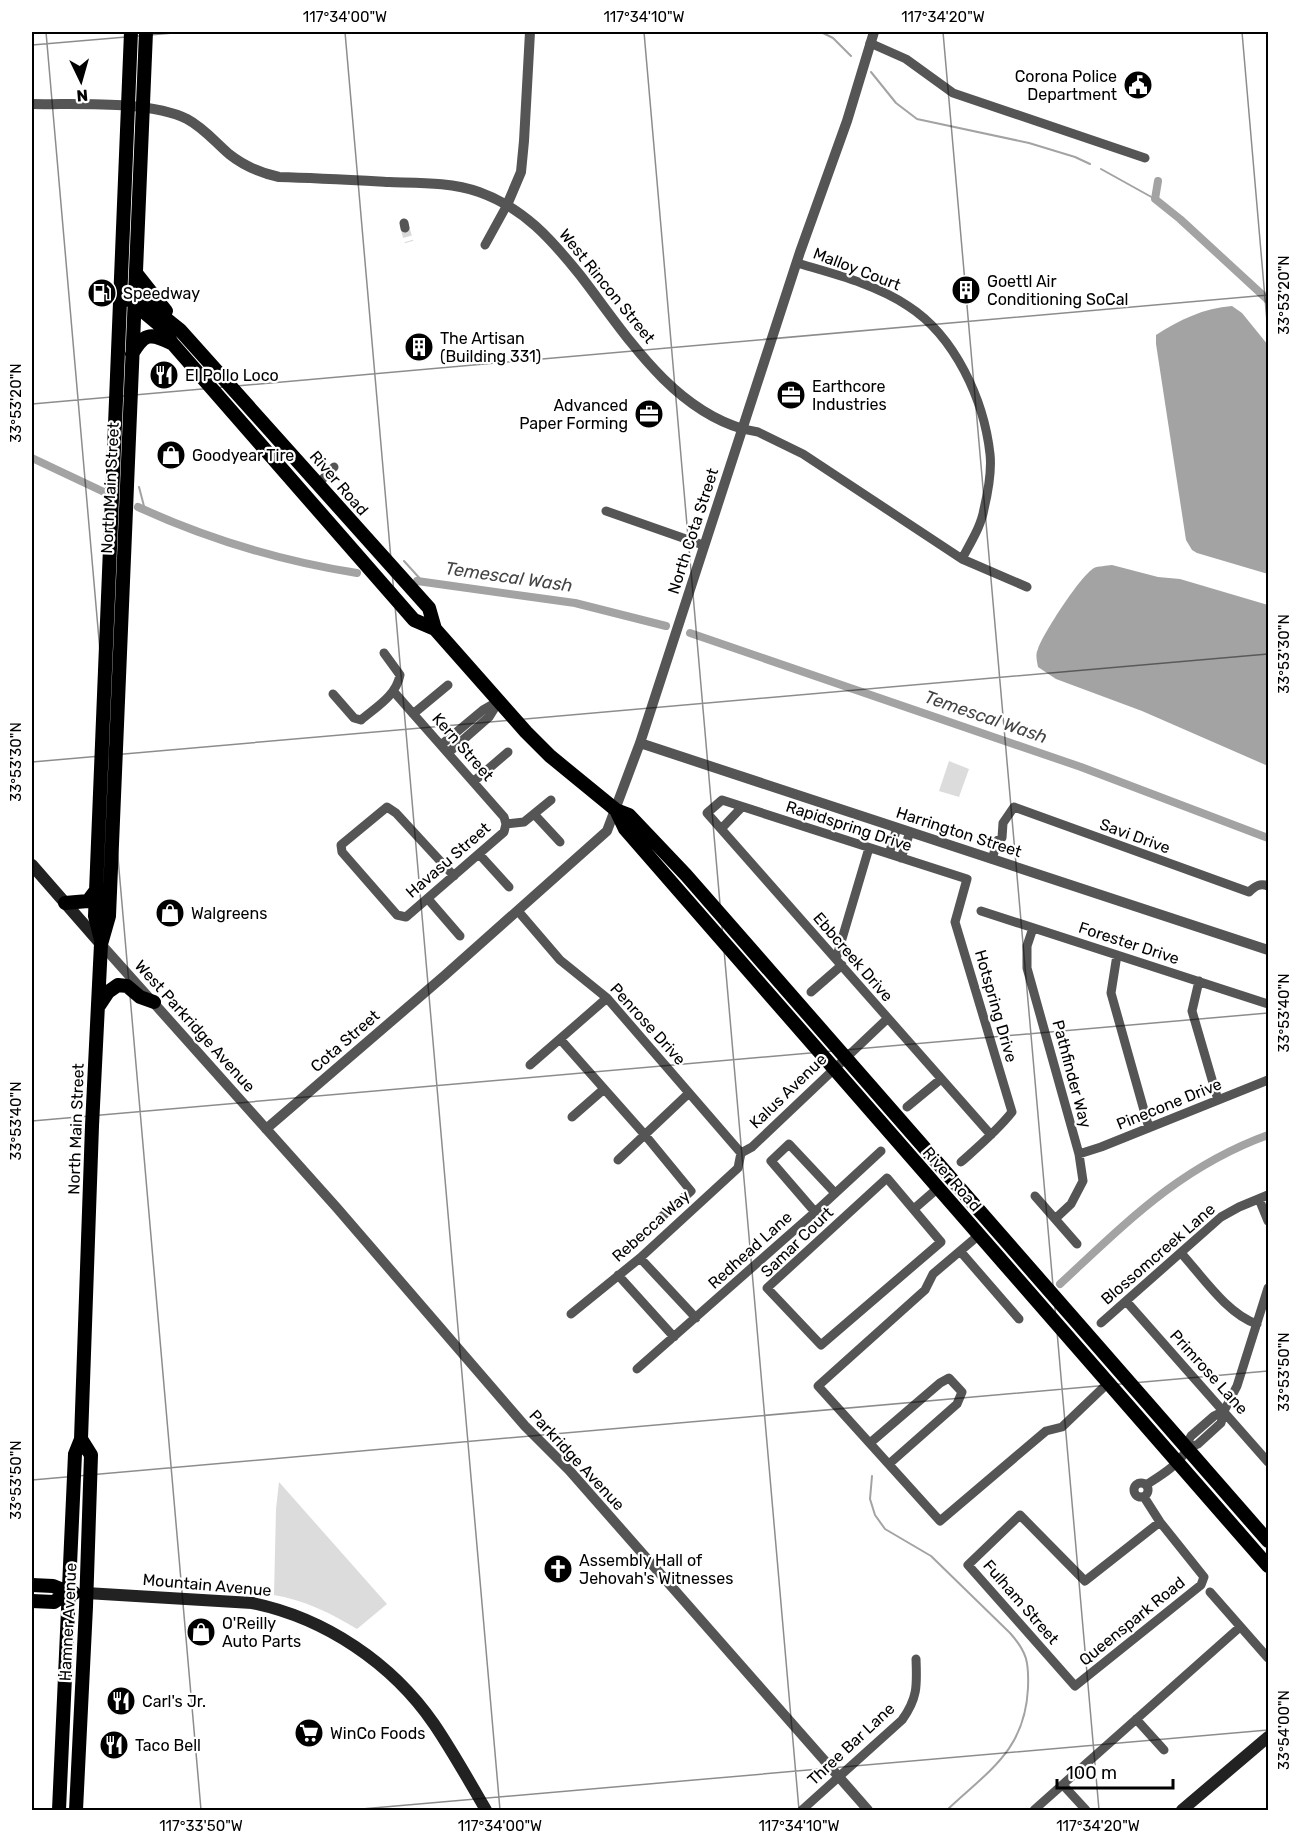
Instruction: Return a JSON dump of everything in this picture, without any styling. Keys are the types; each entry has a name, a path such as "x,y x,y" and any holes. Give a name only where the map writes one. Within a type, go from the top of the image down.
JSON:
{"main road":[{"name":"North Main Street","path":"120,470 136,273 136,107 132,32"},
{"name":"North Main Street","path":"85,1316 101,944 109,916 120,470 120,302 136,107 146,32"},
{"path":"136,273 180,330"},
{"name":"River Road","path":"120,302 152,306 180,330 429,608 435,628 526,732 550,756 615,810 629,815 686,875 1269,1541"},
{"name":"River Road","path":"135,303 162,327 172,343 414,620 435,628"},
{"path":"131,356 141,339 149,335 172,343"},
{"path":"243,423 259,431 310,487 314,488 318,483"},
{"path":"319,510 332,516 351,534 361,534"},
{"name":"North Main Street","path":"101,944 95,916 96,889 118,534"},
{"name":"River Road","path":"615,810 625,829 1269,1566"},
{"path":"32,865 101,944"},
{"path":"65,903 88,901 96,889"},
{"path":"98,1007 108,992 118,985 127,986 140,997 154,1002"},
{"name":"Hamner Avenue","path":"59,1810 75,1454 81,1439 85,1316"},
{"name":"Hamner Avenue","path":"76,1810 91,1455 81,1439"},
{"path":"32,1585 53,1586 68,1592 86,1593"},
{"path":"32,1601 54,1602 68,1592"},
{"name":"Mountain Avenue","path":"86,1593 252,1603 278,1608 329,1629 372,1659 417,1703 434,1723 486,1810"},
{"path":"1182,1810 1269,1737"}],"street":[{"path":"485,245 507,205 521,172 530,32"},
{"name":"North Cota Street","path":"444,976 607,831 640,743 797,262 847,121 874,32"},
{"path":"870,43 906,59 953,93 1145,158"},
{"name":"West Rincon Street","path":"32,104 162,110 188,120 205,131 234,157 268,175 448,186 479,192 507,205 540,228 647,361 668,384 697,407 719,420 758,432 803,454 962,559 1027,587"},
{"name":"Malloy Court","path":"797,262 841,276 894,297 911,307 932,326 959,359 976,399 990,456 984,511 981,522 962,559"},
{"path":"318,483 334,467"},
{"path":"606,511 703,545"},
{"path":"333,694 354,718 361,720 394,692 400,675 384,653"},
{"path":"413,714 448,685"},
{"name":"Kern Street","path":"394,692 504,817 507,824"},
{"path":"441,745 483,710 499,701"},
{"path":"448,753 489,717 499,701"},
{"name":"Harrington Street","path":"640,743 1269,950"},
{"path":"473,782 508,752"},
{"path":"507,824 524,822 551,800"},
{"name":"Rapidspring Drive","path":"722,800 967,879"},
{"name":"Ebbcreek Drive","path":"722,800 707,813 991,1135"},
{"name":"Havasu Street","path":"454,876 396,813 387,807 341,845 342,852 397,915 405,917 428,899 480,854 504,832 507,824"},
{"path":"721,829 742,807"},
{"name":"Savi Drive","path":"992,859 998,840 996,836 998,831 1002,829 1006,817 1014,807 1234,888 1249,892 1254,887 1264,884 1269,886"},
{"path":"534,814 560,842"},
{"path":"889,854 897,828"},
{"path":"901,858 910,832"},
{"path":"811,992 839,962 868,848"},
{"path":"480,854 509,887"},
{"name":"Hotspring Drive","path":"967,879 955,922 1011,1112 991,1135"},
{"path":"428,899 460,936"},
{"name":"Penrose Drive","path":"518,911 561,960 607,998 741,1153"},
{"name":"Forester Drive","path":"981,911 1269,1004"},
{"name":"Pathfinder Way","path":"1033,928 1028,946 1027,968 1079,1154 1083,1181 1071,1204 1055,1219"},
{"name":"West Parkridge Avenue","path":"101,944 266,1129"},
{"path":"1117,955 1111,993 1149,1128"},
{"name":"Cota Street","path":"266,1129 444,976"},
{"path":"1199,981 1192,1011 1218,1100"},
{"path":"530,1065 607,998"},
{"name":"Kalus Avenue","path":"741,1153 752,1147 844,1057 887,1019"},
{"path":"560,1039 691,1191 658,1220"},
{"path":"907,1107 941,1079"},
{"name":"Pinecone Drive","path":"1079,1154 1269,1080"},
{"path":"572,1117 604,1089"},
{"path":"618,1160 689,1093"},
{"name":"Parkridge Avenue","path":"266,1129 525,1426 569,1470 837,1778 868,1810"},
{"path":"961,1162 991,1135"},
{"path":"815,1212 771,1161 789,1144 835,1193"},
{"name":"Redhead Lane","path":"637,1369 881,1151"},
{"name":"Rebecca Way","path":"571,1314 640,1258 738,1168 741,1153"},
{"name":"Samar Court","path":"887,1178 915,1208 941,1242 821,1345 767,1288 887,1178"},
{"path":"915,1208 938,1188"},
{"path":"1035,1196 1077,1244"},
{"path":"1264,1197 1269,1221"},
{"name":"Blossomcreek Lane","path":"1101,1323 1221,1217 1264,1197"},
{"path":"980,1235 933,1274 925,1290 818,1386 940,1521 1046,1431 1062,1427 1108,1383"},
{"path":"960,1251 1019,1319"},
{"path":"1181,1253 1233,1311 1257,1324"},
{"path":"640,1258 696,1318"},
{"path":"618,1275 674,1336"},
{"path":"1160,1522 1143,1497 1148,1492 1146,1485 1221,1423 1224,1411 1237,1386 1269,1288"},
{"name":"Primrose Lane","path":"1126,1301 1269,1462"},
{"path":"870,1443 940,1383 949,1378 962,1392 957,1404 889,1464"},
{"name":"Fulham Street","path":"1076,1686 968,1565 1020,1515 1085,1581 1160,1522"},
{"name":"Queenspark Road","path":"1076,1686 1201,1585 1204,1577 1160,1522"},
{"path":"1210,1592 1269,1658"},
{"path":"1034,1810 1240,1627"},
{"name":"Three Bar Lane","path":"801,1810 902,1720 912,1707 917,1693 916,1659"},
{"path":"1136,1719 1164,1750"},
{"path":"1063,1785 1086,1810"}],"shaded area":[{"path":"1232,306 1242,313 1268,345 1268,574 1197,553 1192,550 1186,540 1156,344 1156,335 1174,324 1202,312"},
{"path":"1112,565 1158,577 1180,579 1268,605 1268,766 1142,711 1056,679 1038,667 1036,658 1041,642 1072,593 1094,568"},
{"path":"949,761 969,769 959,797 939,791"},
{"path":"279,1482 387,1604 357,1629 317,1608 274,1595 276,1509"}],"waterway":[{"path":"821,32 833,38 851,56"},
{"path":"871,72 896,103 917,119 1029,143 1090,164"},
{"path":"1101,169 1155,199"},
{"path":"1158,181 1155,199 1268,300"},
{"name":"Temescal Wash","path":"32,458 104,492"},
{"path":"139,487 145,510"},
{"name":"Temescal Wash","path":"138,507 164,519 245,548 357,573"},
{"path":"404,561 423,582"},
{"name":"Temescal Wash","path":"417,581 575,603 666,626"},
{"name":"Temescal Wash","path":"690,633 1081,767 1268,838"},
{"path":"1060,1284 1132,1218 1181,1180 1208,1163 1268,1135"},
{"path":"872,1476 870,1499 875,1515 885,1529 931,1556 1010,1633 1026,1658 1028,1688 1025,1710 1012,1744 990,1771 947,1810"}],"tunnel":[{"path":"405,228 409,242"}],"place":[{"name":"Corona Police Department","path":"1138,85"},
{"name":"Goettl Air Conditioning SoCal","path":"966,290"},
{"name":"Speedway","path":"102,293"},
{"name":"The Artisan (Building 331)","path":"419,347"},
{"name":"El Pollo Loco","path":"164,375"},
{"name":"Earthcore Industries","path":"791,395"},
{"name":"Advanced Paper Forming","path":"649,414"},
{"name":"Goodyear Tire","path":"171,455"},
{"name":"Walgreens","path":"170,913"},
{"name":"Assembly Hall of Jehovah's Witnesses","path":"558,1569"},
{"name":"O'Reilly Auto Parts","path":"201,1632"},
{"name":"Carl's Jr.","path":"121,1701"},
{"name":"WinCo Foods","path":"309,1733"},
{"name":"Taco Bell","path":"114,1745"}]}
